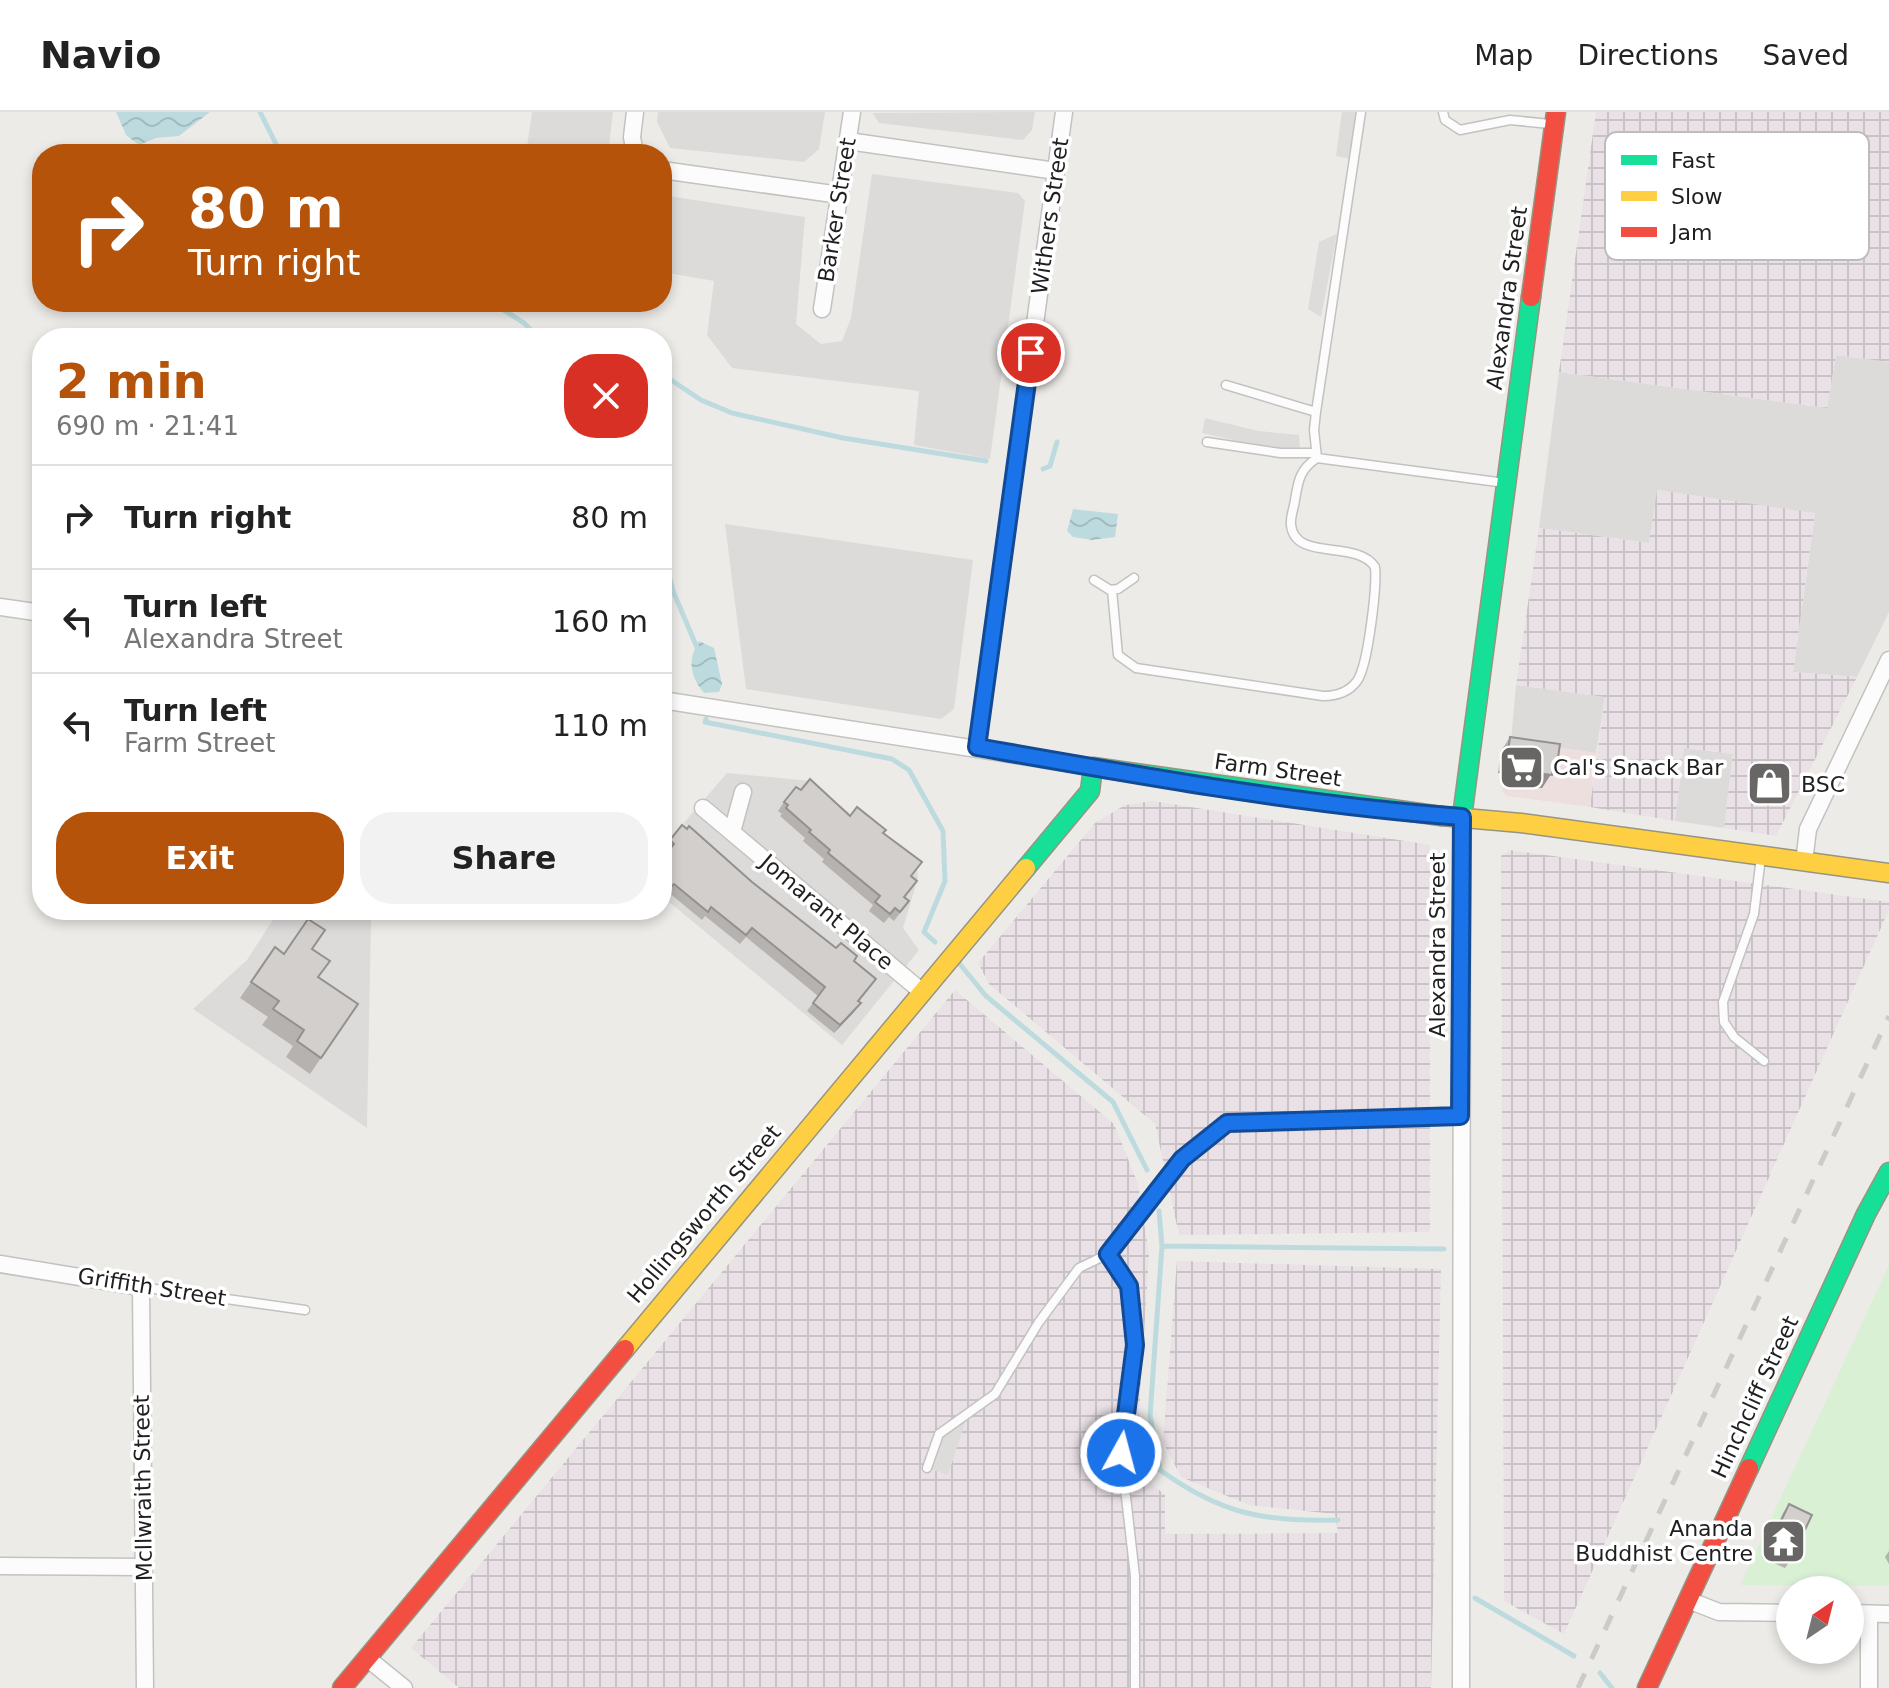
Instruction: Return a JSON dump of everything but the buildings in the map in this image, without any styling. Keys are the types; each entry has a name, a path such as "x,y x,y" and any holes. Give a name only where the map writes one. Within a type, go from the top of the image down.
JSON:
{"street":[{"path":"634,144 635,112"},
{"name":"Barker Street","path":"822,309 852,112"},
{"name":"Withers Street","path":"977,747 1064,112"},
{"name":"Alexandra Street","path":"1461,1688 1462,817 1556,118"},
{"path":"848,141 1056,171"},
{"path":"672,171 840,195"},
{"path":"0,607 32,612"},
{"path":"1804,862 1808,829 1889,660"},
{"name":"Farm Street","path":"672,701 1409,813 1462,817 1889,873"},
{"name":"Hollingsworth Street","path":"342,1688 1090,791 1093,767"},
{"path":"732,832 743,792"},
{"name":"Jomarant Place","path":"703,808 921,991"},
{"name":"Hinchcliff Street","path":"1647,1688 1866,1214 1889,1172"},
{"name":"Griffith Street","path":"0,1264 141,1287"},
{"name":"Mcllwraith Street","path":"141,1287 145,1688"},
{"path":"0,1566 143,1567"},
{"path":"1688,1600 1719,1612 1776,1613"},
{"path":"1864,1614 1889,1614"},
{"path":"1869,1614 1869,1688"},
{"path":"367,1658 404,1688"}],"lane":[{"path":"1112,590 1118,655 1136,668 1323,696 1336,696 1357,681 1364,666 1375,567 1364,556 1307,546 1295,537 1291,524 1298,479 1316,455 1316,412 1361,112"},
{"path":"1443,112 1445,120 1460,130 1510,120 1556,118"},
{"path":"1226,385 1316,412"},
{"path":"1207,442 1506,484"},
{"path":"1112,590 1134,578"},
{"path":"1094,580 1112,590"},
{"path":"1761,856 1754,914 1723,1002 1724,1022 1734,1037 1764,1061"},
{"path":"927,1468 939,1434 995,1394 1039,1322 1079,1268 1108,1254 1182,1159 1227,1123 1460,1116"},
{"path":"1108,1254 1129,1286 1135,1345 1121,1453 1135,1576 1135,1688"},
{"name":"Griffith Street","path":"141,1287 305,1310"}],"shaded area":[{"path":"532,112 613,112 609,144 527,144"},
{"path":"658,112 825,112 819,149 804,162 672,148 657,122"},
{"path":"1035,112 1032,130 1023,140 879,123 873,113"},
{"path":"1342,112 1358,112 1351,159 1336,156"},
{"path":"1596,112 1889,112 1889,362 1836,355 1827,408 1559,372"},
{"path":"872,174 1018,193 1025,201 990,459 914,445 919,391 732,368 707,335 714,281 672,274 672,197 805,217 796,324 821,344 842,341 851,318"},
{"path":"1337,234 1321,317 1308,309 1319,242"},
{"path":"1836,355 1889,362 1889,612 1857,677 1793,672 1815,514 1657,490 1650,543 1539,528 1559,372 1827,408"},
{"path":"1205,418 1258,431 1299,435 1300,450 1255,445 1202,433"},
{"path":"1657,490 1815,513 1793,672 1857,677 1776,836 1724,828 1733,754 1684,748 1675,821 1590,807 1605,697 1516,685 1539,528 1649,543"},
{"path":"725,524 973,560 954,709 941,719 746,689"},
{"path":"1516,685 1605,697 1596,753 1511,741"},
{"path":"1511,741 1596,753 1590,807 1507,796 1502,791"},
{"path":"1684,748 1733,754 1724,828 1675,821"},
{"path":"727,773 810,781 917,867 918,878 903,928 919,950 842,1045 672,904 672,836"},
{"path":"1153,801 1430,845 1430,1232 1179,1235 1155,1124 989,984 978,963 1095,823 1125,805"},
{"path":"1509,850 1889,902 1889,910 1564,1634 1504,1601 1501,856"},
{"path":"273,920 371,920 367,1128 193,1009 247,960"},
{"path":"955,990 1114,1124 1138,1184 1149,1255 1137,1448 1152,1484 1165,1495 1165,1534 1338,1533 1335,1514 1249,1505 1181,1477 1163,1442 1177,1261 1441,1269 1431,1688 459,1688 411,1648"},
{"path":"968,1413 948,1475 927,1468 939,1434"}],"green space":[{"path":"1889,1265 1889,1586 1864,1586 1864,1576 1776,1576 1776,1585 1740,1585"}],"water":[{"path":"116,112 210,112 179,136 156,138 138,144 126,135"},
{"path":"1073,509 1118,514 1115,537 1092,540 1073,537 1067,531"},
{"path":"699,641 714,648 722,684 719,692 704,693 693,674 693,654"}],"waterway":[{"path":"260,112 276,144"},
{"path":"507,312 529,328"},
{"path":"672,381 701,400 732,413 843,438 986,461"},
{"path":"1043,469 1050,466 1057,442"},
{"path":"672,587 698,650"},
{"path":"706,719 705,722 892,759 909,770 943,831 945,881 924,932 935,942"},
{"path":"959,963 986,996 1113,1102 1147,1170"},
{"path":"1159,1211 1162,1246 1150,1416 1160,1470 1203,1497 1244,1512 1287,1519 1338,1520"},
{"path":"1162,1246 1444,1249"},
{"path":"1475,1598 1574,1656"},
{"path":"1600,1673 1612,1688"}],"railway":[{"path":"1578,1688 1889,1016"}],"traffic: fast":[{"path":"1462,817 1531,297"},
{"path":"1026,868 1090,791 1093,767 1441,816"},
{"path":"1749,1468 1866,1214 1889,1172"}],"traffic: slow":[{"path":"1441,816 1521,823 1889,873"},
{"path":"625,1349 1026,868"}],"traffic: jam":[{"path":"1531,297 1556,112"},
{"path":"342,1688 625,1349"},
{"path":"1647,1688 1749,1468"}],"place":[{"name":"Cal's Snack Bar","path":"1522,767"},
{"name":"BSC","path":"1770,784"},
{"name":"Ananda Buddhist Centre","path":"1784,1541"}],"route":[{"path":"1031,353 977,747 1125,773 1409,813 1462,817 1460,1116 1227,1123 1182,1159 1108,1254 1129,1286 1135,1345 1121,1453"}]}
